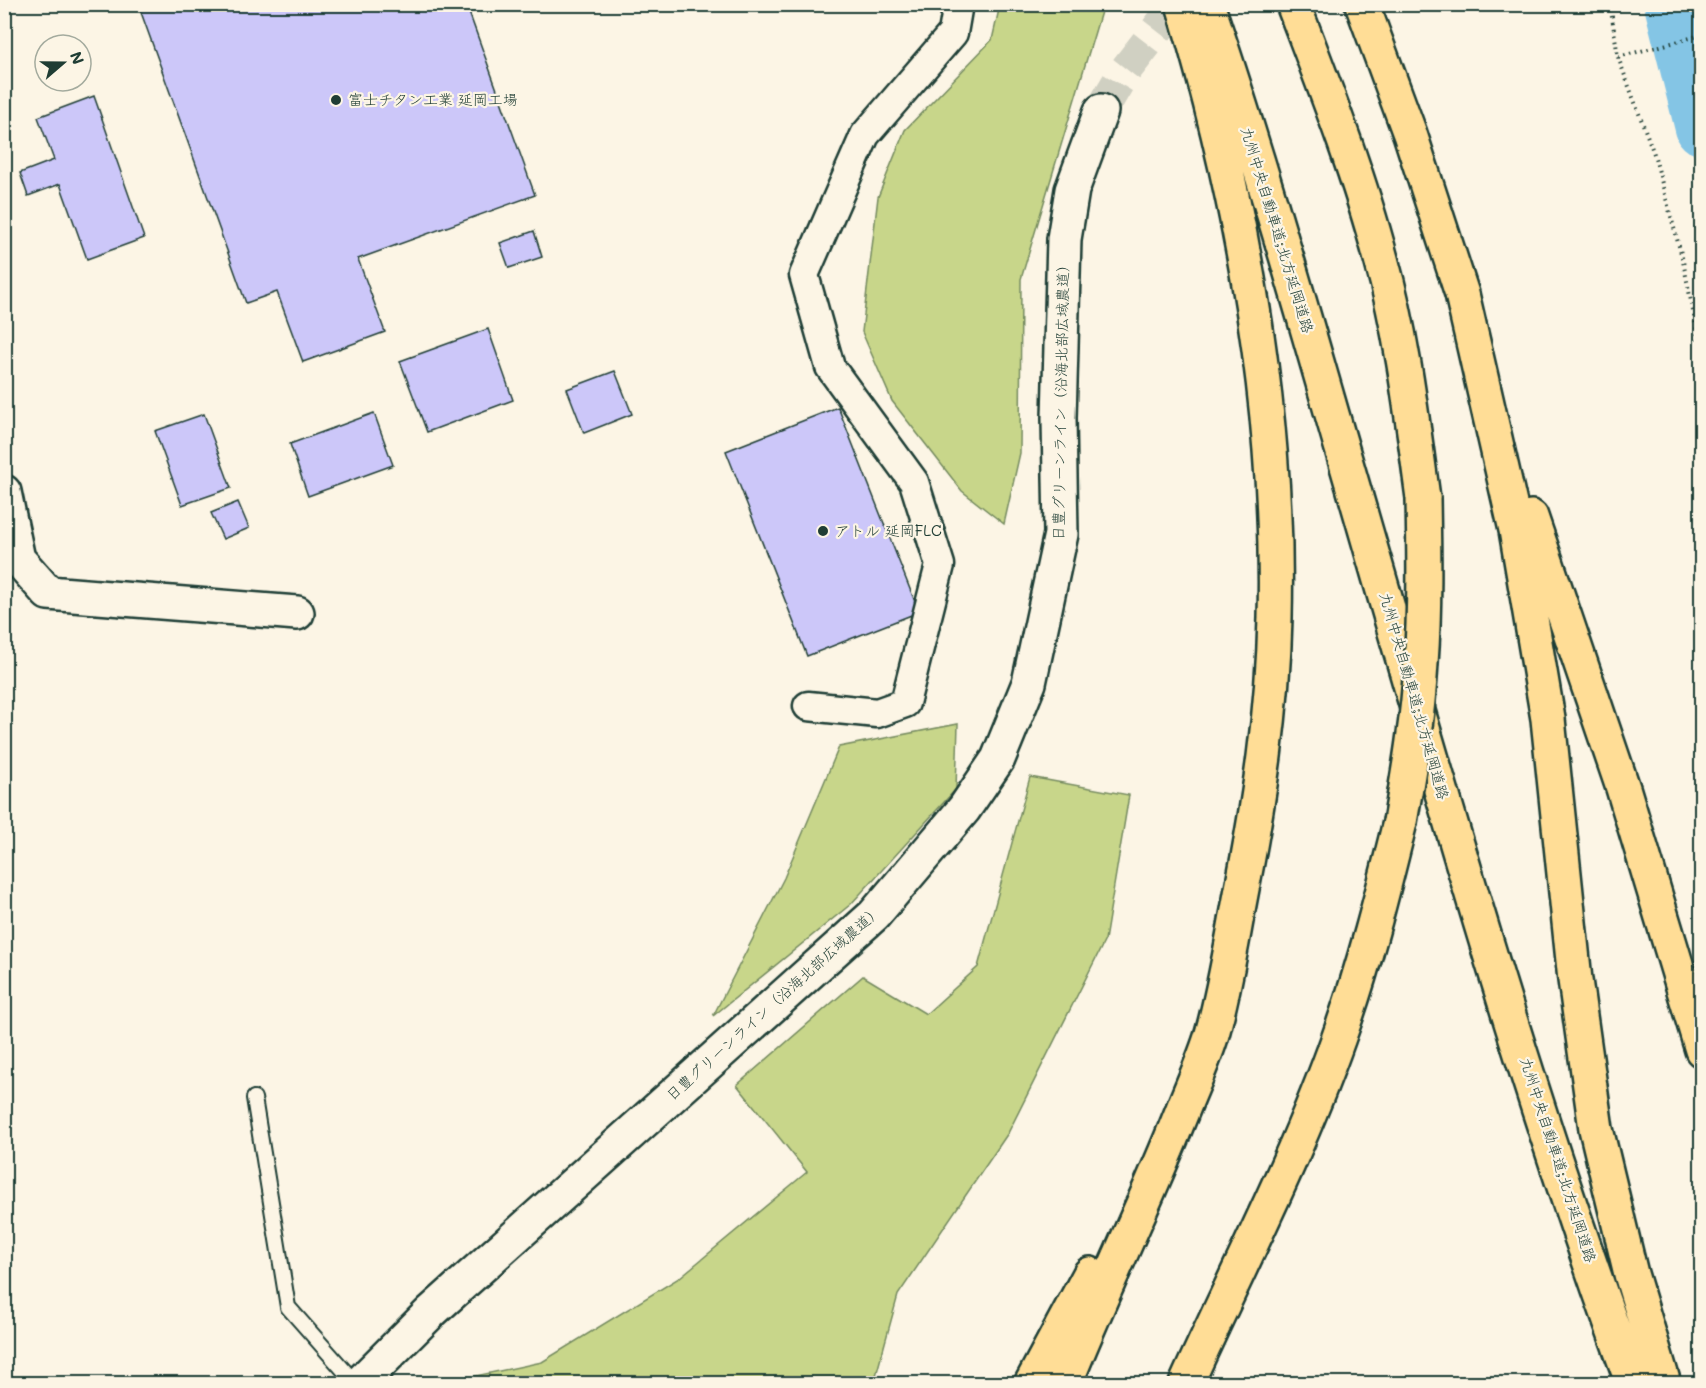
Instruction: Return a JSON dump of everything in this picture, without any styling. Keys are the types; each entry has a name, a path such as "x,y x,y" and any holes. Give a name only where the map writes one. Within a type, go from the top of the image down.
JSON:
{"highway":[{"path":"1065,1383 1167,1149 1211,1038 1226,981 1263,770 1271,694 1275,598 1274,488 1265,391 1247,272 1224,161 1183,4"},
{"name":"九州中央自動車道;北方延岡道路","path":"1207,4 1281,238 1477,909 1577,1220 1633,1383"},
{"path":"1186,1383 1284,1170 1339,1038 1374,928 1400,822 1413,744 1421,664 1425,580 1423,498 1398,332 1382,261 1360,186 1293,4"},
{"path":"1362,4 1410,134 1516,472 1623,788 1701,1050"},
{"path":"1462,294 1516,530 1535,632 1548,719 1575,980 1596,1129 1631,1274 1664,1383"},
{"path":"1031,1383 1056,1341 1165,1123 1203,1039 1220,984 1235,922"}],"street":[{"path":"808,706 877,713 905,703 940,565 914,482 830,367 804,275 865,135 953,33 958,4"},
{"name":"日豊グリーンライン（沿海北部広域農道）","path":"357,1383 431,1312 874,915 964,809 998,759 1029,683 1061,534 1059,418 1064,239 1072,190 1101,111"},
{"path":"4,492 18,559 48,592 297,614"}],"lane":[{"path":"254,1098 288,1307 357,1383"}],"path":[{"path":"1610,4 1618,57 1654,154 1683,261 1701,356"},
{"path":"1618,57 1701,35"}],"green space":[{"path":"1000,5 1103,5 1021,279 1020,453 1004,524 962,491 892,401 862,332 878,197 905,130 992,40"},
{"path":"958,724 956,789 851,904 713,1016 784,878 839,747"},
{"path":"1030,777 1129,795 1105,940 1008,1133 898,1295 874,1383 443,1383 542,1362 679,1278 807,1172 737,1085 863,976 926,1014 978,967"}],"building":[{"name":"富士チタン工業 延岡工場","path":"138,4 466,4 535,195 358,259 385,332 303,362 277,292 246,303"},
{"path":"94,96 144,238 87,259 60,184 28,196 20,173 54,160 38,117"},
{"path":"534,231 542,257 509,268 500,243"},
{"path":"488,329 513,400 427,432 400,361"},
{"path":"615,371 632,414 584,433 567,389"},
{"name":"アトル 延岡FLC","path":"838,407 919,612 807,656 726,451"},
{"path":"374,413 393,465 308,496 290,444"},
{"path":"204,414 231,488 182,505 155,431"},
{"path":"238,502 249,528 223,539 211,513"}],"waterway":[{"path":"1671,4 1702,128"}],"tunnel":[{"path":"1101,111 1124,72 1177,4"}],"place":[{"name":"富士チタン工業 延岡工場","path":"336,100"},
{"name":"アトル 延岡FLC","path":"823,531"}]}
